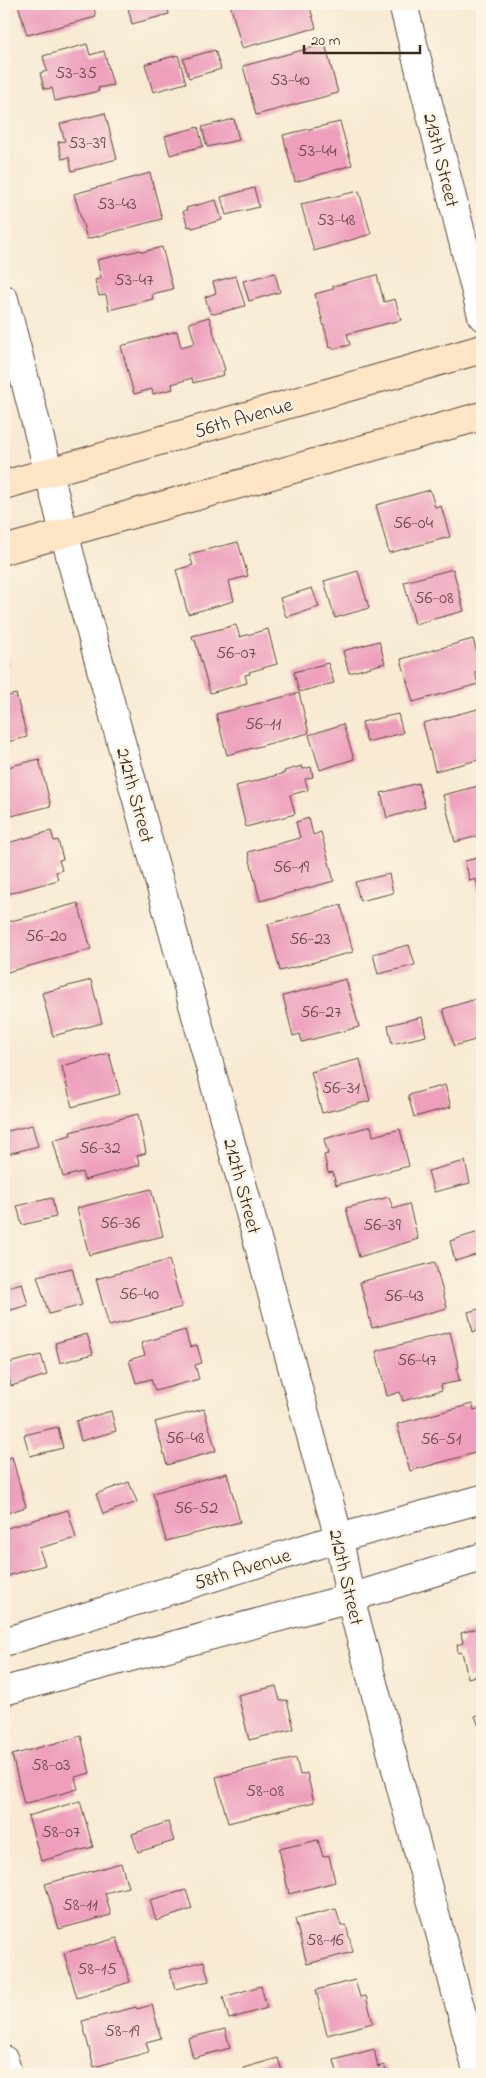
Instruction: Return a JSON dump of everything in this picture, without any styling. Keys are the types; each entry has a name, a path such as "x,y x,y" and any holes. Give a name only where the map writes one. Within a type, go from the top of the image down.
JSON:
{"street":[{"name":"213th Street","path":"402,4 482,316"},
{"name":"212th Street","path":"4,299 64,533 339,1538 350,1598 478,2074"},
{"name":"56th Avenue","path":"4,485 482,349"},
{"path":"4,550 482,416"},
{"name":"58th Avenue","path":"4,1642 339,1538 482,1499"},
{"path":"4,1691 350,1598 482,1557"},
{"path":"4,2060 8,2074"}],"building":[{"path":"18,4 108,4 94,8 96,17 27,35"},
{"path":"127,4 167,4 169,14 132,24"},
{"path":"169,4 189,4 171,9"},
{"path":"230,4 309,4 316,28 242,48"},
{"path":"87,44 90,55 104,51 113,85 98,88 99,91 55,101 52,88 44,89 40,73 47,71 43,56"},
{"path":"325,44 338,93 256,115 243,66"},
{"path":"215,50 221,69 189,78 183,59"},
{"path":"178,55 186,83 153,92 145,64"},
{"path":"105,113 117,159 72,171 69,157 62,159 58,142 65,141 60,124"},
{"path":"234,119 239,140 207,147 202,127"},
{"path":"340,122 352,165 295,182 283,135"},
{"path":"198,127 203,146 170,155 165,136"},
{"path":"150,173 162,219 87,239 74,194"},
{"path":"254,188 259,207 226,215 221,197"},
{"path":"359,191 371,234 314,251 301,204"},
{"path":"216,200 222,220 192,228 191,226 188,227 183,211 187,210 186,208"},
{"path":"162,247 173,289 152,294 153,299 109,310 106,295 99,296 95,280 101,278 97,260"},
{"path":"275,273 280,292 249,301 243,281"},
{"path":"377,275 384,302 395,299 401,320 347,334 350,345 330,348 315,294 333,289 333,286"},
{"path":"236,276 245,306 214,314 210,313 205,297 216,293 213,282"},
{"path":"209,317 225,370 223,371 224,375 193,383 192,378 172,384 173,389 153,394 152,389 134,394 121,346 177,331 181,347 195,343 189,323"},
{"path":"430,490 435,507 441,506 450,537 389,553 376,505"},
{"path":"238,542 248,576 229,581 234,601 188,614 176,570 193,565 189,554"},
{"path":"453,569 464,611 415,624 404,582"},
{"path":"358,571 369,608 335,618 324,581"},
{"path":"312,588 319,607 286,617 280,598"},
{"path":"236,625 240,637 268,629 277,664 249,672 250,674 245,675 247,683 210,693 195,640 193,640 192,636"},
{"path":"473,639 482,671 475,672 478,684 413,702 401,659"},
{"path":"379,641 385,663 349,673 343,651"},
{"path":"4,647 9,665 4,666"},
{"path":"328,663 334,683 299,692 294,672"},
{"path":"299,693 309,733 227,755 216,714"},
{"path":"16,694 27,737 4,743 4,697"},
{"path":"482,708 482,759 435,771 423,723"},
{"path":"398,714 403,733 367,742 362,722"},
{"path":"343,724 354,759 320,770 309,735"},
{"path":"39,759 51,806 4,818 4,768"},
{"path":"302,766 303,769 311,767 313,777 305,779 308,790 290,795 295,814 246,827 236,786 285,773 284,771"},
{"path":"418,783 425,807 387,818 381,793"},
{"path":"482,785 482,835 455,842 443,795"},
{"path":"309,818 313,835 321,832 334,881 260,901 248,852 300,838 296,822"},
{"path":"51,831 54,841 58,840 63,859 59,860 62,870 56,872 58,880 4,895 4,844"},
{"path":"482,857 482,902 476,879 470,881 465,861"},
{"path":"389,874 393,893 360,901 355,882"},
{"path":"78,903 91,949 4,973 4,941 7,940 4,923"},
{"path":"341,905 353,952 280,971 268,924"},
{"path":"409,945 415,965 378,974 373,954"},
{"path":"346,979 359,1027 302,1042 300,1034 293,1036 283,996"},
{"path":"91,980 102,1023 53,1036 42,993"},
{"path":"476,999 482,1020 482,1038 454,1046 443,1009"},
{"path":"422,1017 426,1036 392,1044 388,1025"},
{"path":"109,1053 120,1094 72,1107 62,1066"},
{"path":"360,1059 370,1101 322,1113 311,1072"},
{"path":"445,1085 451,1107 414,1117 408,1095"},
{"path":"138,1114 146,1153 137,1156 140,1165 84,1180 82,1172 63,1177 53,1140 71,1135 70,1132"},
{"path":"32,1125 38,1146 4,1155 4,1132"},
{"path":"371,1126 373,1136 400,1129 409,1166 336,1185 333,1172 328,1173 324,1155 328,1154 324,1139"},
{"path":"465,1161 470,1183 434,1192 428,1171"},
{"path":"151,1189 163,1236 89,1255 77,1208"},
{"path":"389,1197 393,1209 409,1204 418,1239 359,1257 346,1208"},
{"path":"52,1198 56,1217 22,1225 17,1206"},
{"path":"482,1231 482,1253 455,1261 450,1241"},
{"path":"169,1260 182,1307 109,1326 96,1279"},
{"path":"435,1262 447,1308 372,1328 360,1282"},
{"path":"72,1268 82,1305 49,1314 37,1276"},
{"path":"22,1283 28,1305 4,1312 4,1288"},
{"path":"482,1308 482,1330 473,1332 468,1312"},
{"path":"185,1330 190,1347 197,1345 202,1363 195,1365 199,1379 155,1391 151,1379 136,1383 129,1360 145,1355 141,1343"},
{"path":"450,1332 459,1368 456,1368 460,1381 441,1385 442,1390 403,1401 400,1392 387,1396 376,1351"},
{"path":"87,1334 93,1354 60,1363 55,1343"},
{"path":"41,1355 47,1375 11,1386 5,1364"},
{"path":"472,1404 474,1410 482,1408 482,1451 410,1471 397,1424"},
{"path":"204,1409 216,1451 167,1465 155,1422"},
{"path":"111,1411 116,1431 81,1441 76,1421"},
{"path":"58,1427 63,1448 30,1456 24,1435"},
{"path":"12,1457 26,1507 4,1514 4,1459"},
{"path":"227,1473 240,1522 166,1541 153,1493"},
{"path":"129,1482 137,1502 103,1514 96,1494"},
{"path":"68,1510 76,1538 39,1548 45,1565 4,1577 4,1529"},
{"path":"482,1627 482,1674 468,1678 462,1652 458,1653 457,1645 463,1643 461,1633"},
{"path":"276,1686 280,1701 287,1700 294,1729 249,1740 238,1695"},
{"path":"482,1714 482,1734 475,1716"},
{"path":"81,1736 90,1773 75,1777 78,1789 24,1804 12,1755"},
{"path":"296,1758 300,1775 307,1773 314,1802 228,1823 216,1777"},
{"path":"80,1801 93,1847 41,1861 28,1816"},
{"path":"168,1822 174,1841 138,1852 132,1834"},
{"path":"318,1840 323,1857 329,1855 335,1882 289,1894 279,1849"},
{"path":"121,1863 128,1887 105,1893 111,1915 59,1929 45,1884"},
{"path":"186,1890 192,1909 156,1921 150,1900"},
{"path":"336,1909 341,1926 346,1925 353,1952 307,1964 295,1919"},
{"path":"117,1938 130,1982 77,1998 64,1953"},
{"path":"204,1961 209,1981 175,1989 170,1970"},
{"path":"355,1980 360,1997 366,1996 373,2023 327,2035 316,1990"},
{"path":"261,1986 267,2008 229,2019 223,1997"},
{"path":"152,2005 161,2038 146,2042 149,2052 94,2067 82,2021 136,2007 137,2009"},
{"path":"225,2029 230,2048 193,2058 188,2038"},
{"path":"374,2049 378,2067 384,2065 387,2074 332,2074 337,2072 334,2060"},
{"path":"278,2058 283,2074 244,2074 243,2068"}]}
